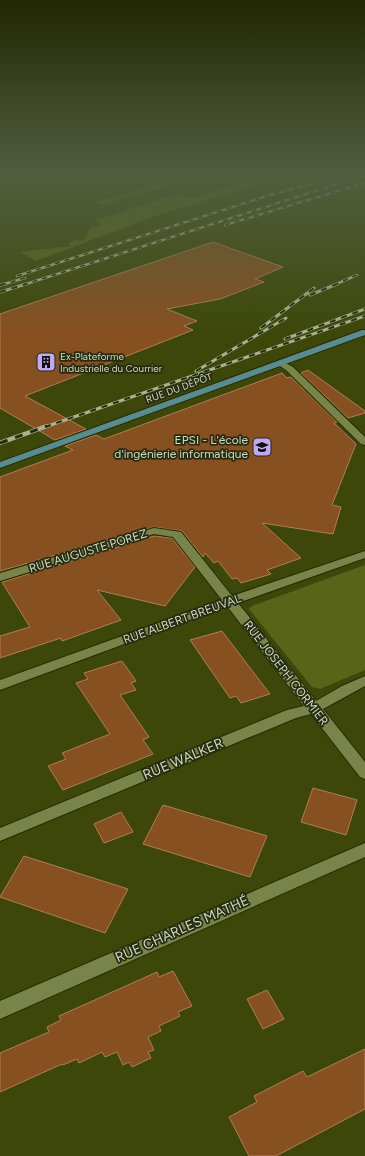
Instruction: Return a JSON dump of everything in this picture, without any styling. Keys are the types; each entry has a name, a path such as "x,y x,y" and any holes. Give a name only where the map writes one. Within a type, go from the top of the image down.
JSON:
{"main road":[{"name":"RUE DU DÉPÔT","path":"0,465 365,332"}],"street":[{"path":"280,363 290,369 365,442"},
{"name":"RUE AUGUSTE POREZ","path":"0,577 154,531 177,534"},
{"name":"RUE JOSEPH CORMIER","path":"177,534 365,773"},
{"name":"RUE ALBERT BREUVAL","path":"0,685 365,554"},
{"name":"RUE WALKER","path":"0,835 292,714 314,708 347,688 365,681"},
{"name":"RUE CHARLES MATHÉ","path":"0,1010 365,850"}],"green space":[{"path":"126,227 36,261 20,252 71,246 68,244 75,240 84,241 90,228"},
{"path":"365,565 365,670 320,689 312,687 249,609 252,606"}],"building":[{"path":"213,242 283,267 255,279 264,282 220,299 167,309 197,321 184,326 193,330 25,396 86,429 55,440 0,408 0,314"},
{"path":"308,370 365,411 365,413 348,418 301,373"},
{"path":"282,373 287,378 291,377 337,422 334,423 356,444 332,505 341,507 333,534 262,523 301,558 267,570 271,574 241,583 237,578 232,579 218,561 214,563 205,553 203,557 182,531 154,527 0,571 0,477 73,450 65,446 96,435 104,439"},
{"path":"154,536 172,538 195,567 165,606 97,590 121,620 62,641 61,638 0,658 0,636 30,627 2,582"},
{"path":"222,631 270,694 241,703 236,696 230,698 190,640"},
{"path":"122,661 136,681 131,683 136,690 120,695 149,737 143,740 153,754 63,790 48,766 66,759 62,753 110,734 76,683 88,679 84,673"},
{"path":"313,788 357,800 346,835 301,822"},
{"path":"163,805 267,836 250,877 143,844"},
{"path":"121,812 133,832 104,843 94,824"},
{"path":"24,856 128,889 105,933 0,897"},
{"path":"173,971 192,1006 178,1012 180,1016 159,1026 161,1031 148,1037 154,1050 148,1052 151,1058 132,1067 129,1062 123,1065 117,1052 105,1057 102,1052 79,1063 77,1059 63,1065 62,1064 0,1092 0,1053 49,1032 47,1027 61,1020 59,1016 157,972 159,977"},
{"path":"267,990 284,1019 263,1029 247,999"},
{"path":"365,1049 365,1109 276,1156 249,1156 229,1117 257,1102 254,1096 303,1071 307,1077"}],"railway":[{"path":"17,276 170,227"},
{"path":"23,285 203,227"},
{"path":"334,285 357,275"},
{"path":"3,284 25,278"},
{"path":"0,292 26,284"},
{"path":"310,295 337,284"},
{"path":"261,328 314,288"},
{"path":"285,339 365,309"},
{"path":"45,427 365,316"},
{"path":"196,371 286,318"},
{"path":"0,443 47,426"}],"place":[{"name":"Ex-Plateforme Industrielle du Courrier","path":"46,362"},
{"name":"EPSI - L'école d'ingénierie informatique","path":"262,447"}]}
